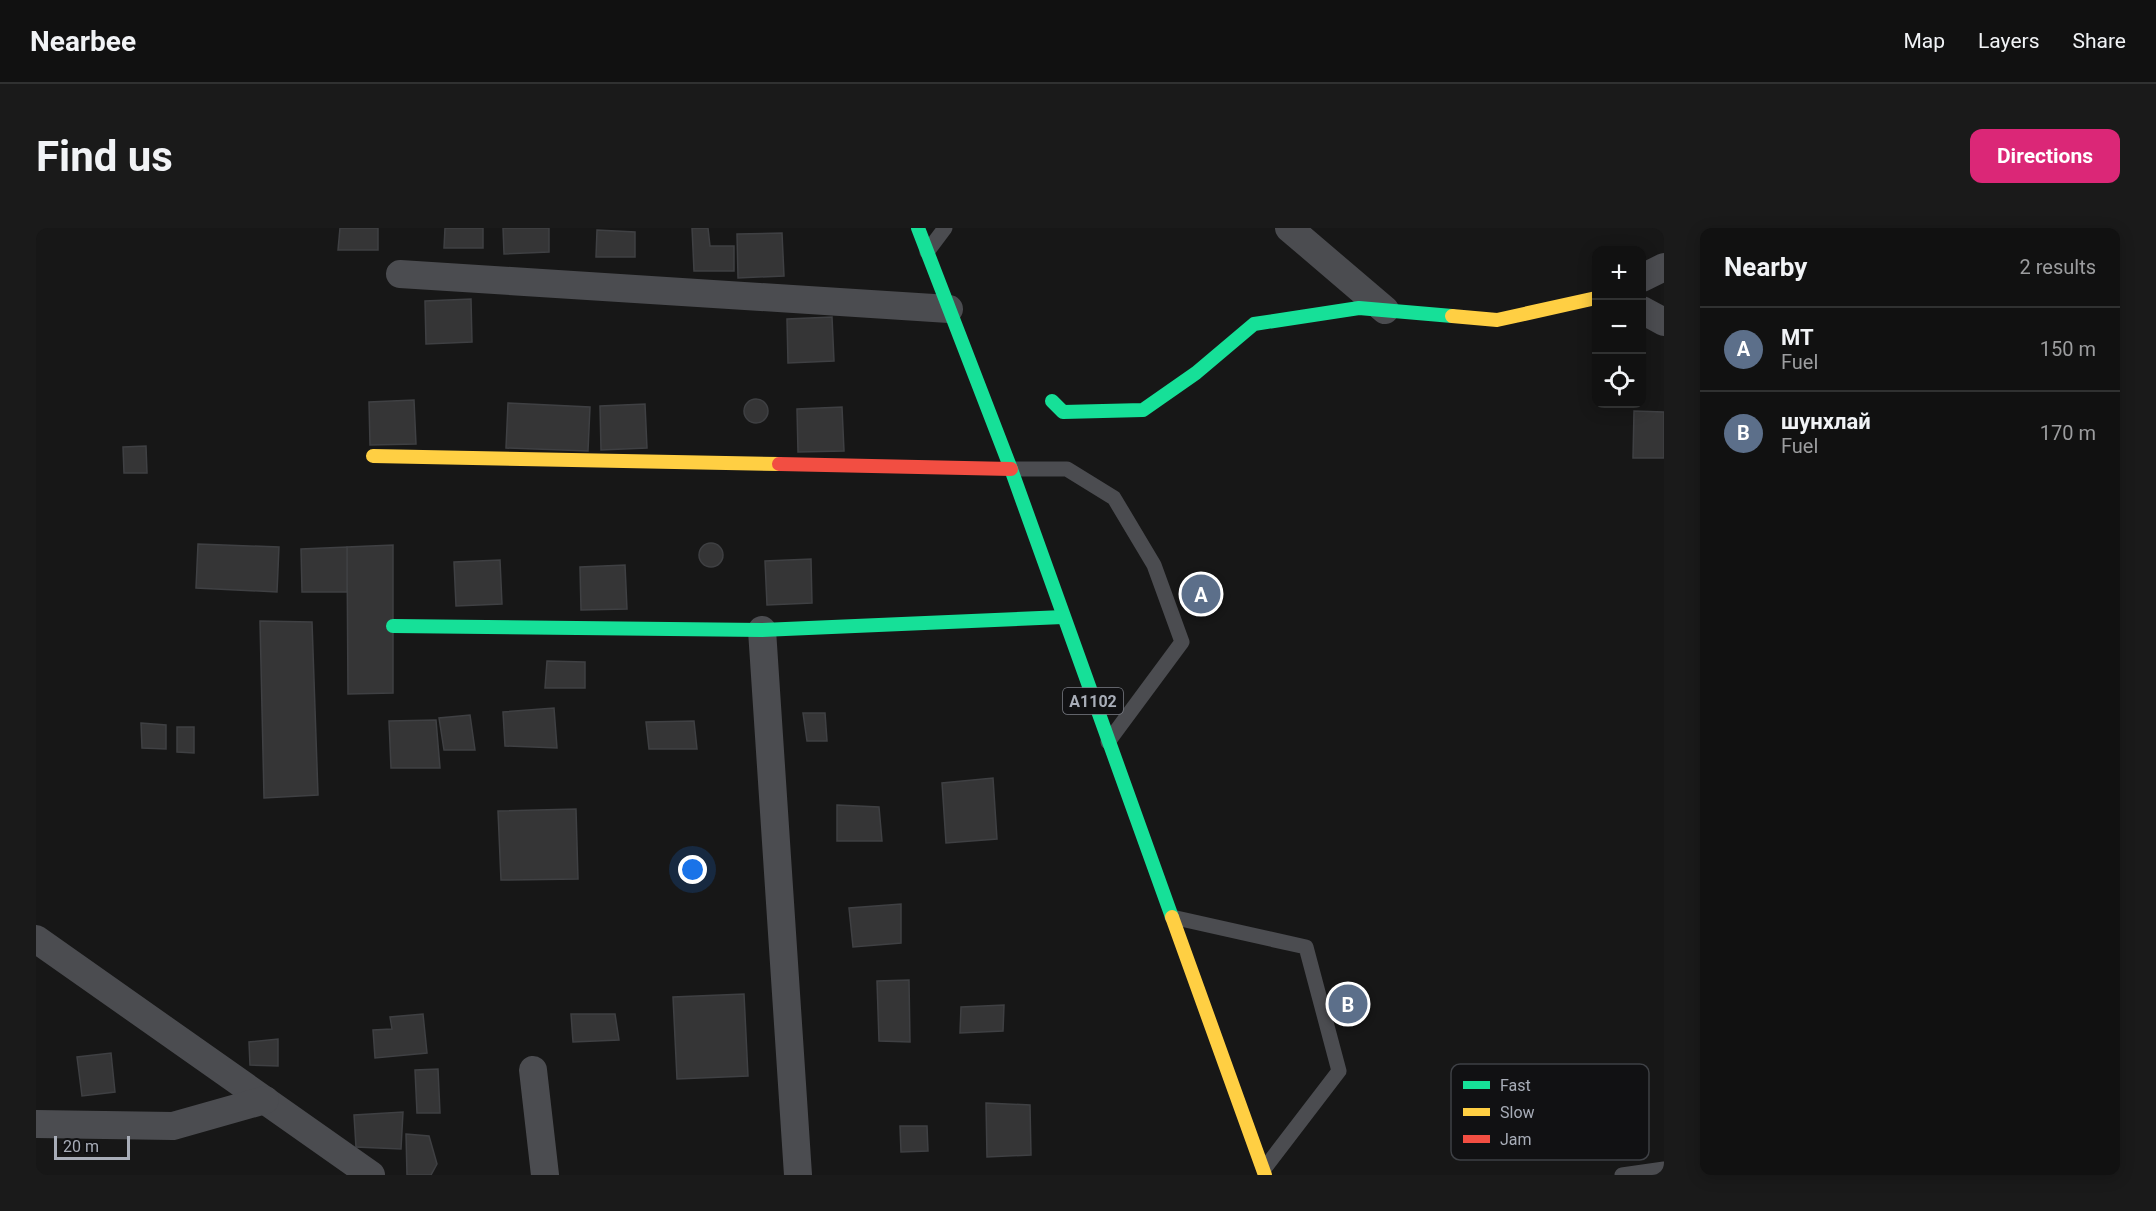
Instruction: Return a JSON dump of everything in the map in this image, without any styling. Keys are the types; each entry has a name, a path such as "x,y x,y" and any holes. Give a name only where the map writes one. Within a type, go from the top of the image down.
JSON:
{"street":[{"name":"A1102","path":"918,228 1011,469 1264,1173"},
{"path":"1289,228 1385,310"},
{"path":"1646,276 1664,267"},
{"path":"400,274 949,309"},
{"path":"1052,401 1063,412 1143,410 1196,373 1254,324 1359,308 1497,320 1592,299"},
{"path":"1646,313 1664,322"},
{"path":"373,456 1011,469"},
{"path":"393,626 762,630 1063,617"},
{"path":"762,630 798,1175"},
{"path":"36,939 371,1175"},
{"path":"533,1070 545,1175"},
{"path":"36,1124 174,1126 265,1100"}],"lane":[{"path":"927,252 945,228"},
{"path":"1011,469 1067,469 1114,498 1154,565 1182,642 1108,742"},
{"path":"1172,917 1306,947 1339,1071 1264,1173"},
{"path":"1622,1175 1664,1169"}],"building":[{"path":"340,228 378,228 378,250 338,250"},
{"path":"445,228 483,228 483,248 444,248"},
{"path":"503,228 549,228 549,252 504,254"},
{"path":"692,228 708,228 710,246 734,246 734,271 694,271"},
{"path":"597,230 635,232 635,257 596,257"},
{"path":"782,233 784,276 738,278 737,234"},
{"path":"471,299 472,342 426,344 425,301"},
{"path":"832,317 834,361 788,363 787,319"},
{"path":"756,399 765,402 768,411 765,420 756,423 747,420 744,411 747,402"},
{"path":"414,400 416,444 370,445 369,402"},
{"path":"508,403 590,407 588,451 506,448"},
{"path":"645,404 647,448 601,450 600,406"},
{"path":"842,407 844,451 798,452 797,409"},
{"path":"1634,411 1664,412 1664,458 1633,458"},
{"path":"146,446 147,473 124,473 123,447"},
{"path":"711,543 720,546 723,555 720,564 711,567 702,564 699,555 702,546"},
{"path":"198,544 279,547 277,592 196,588"},
{"path":"393,545 393,693 348,694 347,547"},
{"path":"347,547 347,592 302,592 301,549"},
{"path":"811,559 812,603 767,605 765,561"},
{"path":"500,560 502,604 456,606 454,562"},
{"path":"625,565 627,609 581,610 580,567"},
{"path":"260,621 312,622 318,795 264,798"},
{"path":"547,661 585,662 585,688 545,688"},
{"path":"554,708 557,748 505,746 503,712"},
{"path":"803,713 825,713 827,741 807,741"},
{"path":"470,715 475,750 444,750 439,718"},
{"path":"436,720 440,768 391,768 389,721"},
{"path":"694,721 697,749 649,749 646,722"},
{"path":"141,723 166,725 166,749 142,748"},
{"path":"177,727 194,727 194,753 177,752"},
{"path":"993,778 997,839 946,843 942,783"},
{"path":"837,805 879,807 882,841 837,841"},
{"path":"576,809 578,879 501,880 498,811"},
{"path":"901,904 901,943 853,947 849,908"},
{"path":"909,980 910,1042 879,1041 877,981"},
{"path":"744,994 748,1076 677,1079 673,997"},
{"path":"1004,1005 1003,1031 960,1033 961,1007"},
{"path":"423,1014 427,1053 375,1058 373,1030 392,1029 390,1017"},
{"path":"571,1014 615,1014 619,1040 573,1042"},
{"path":"278,1039 278,1066 250,1065 249,1042"},
{"path":"111,1053 115,1092 82,1096 77,1057"},
{"path":"438,1069 440,1113 417,1113 415,1070"},
{"path":"986,1103 1030,1105 1031,1155 987,1157"},
{"path":"403,1112 401,1149 356,1147 354,1115"},
{"path":"900,1126 927,1126 928,1151 901,1152"},
{"path":"406,1134 429,1136 437,1164 431,1175 407,1175"}],"traffic: fast":[{"path":"918,228 1011,469 1172,917"},
{"path":"1052,401 1063,412 1143,410 1196,373 1254,324 1359,308 1452,316"},
{"path":"393,626 762,630 1063,617"}],"traffic: slow":[{"path":"1452,316 1497,320 1592,299"},
{"path":"373,456 779,464"},
{"path":"1172,917 1265,1175"}],"traffic: jam":[{"path":"779,464 1011,469"}],"place":[{"name":"МТ","path":"1201,594"},
{"name":"шунхлай","path":"1348,1004"}]}
